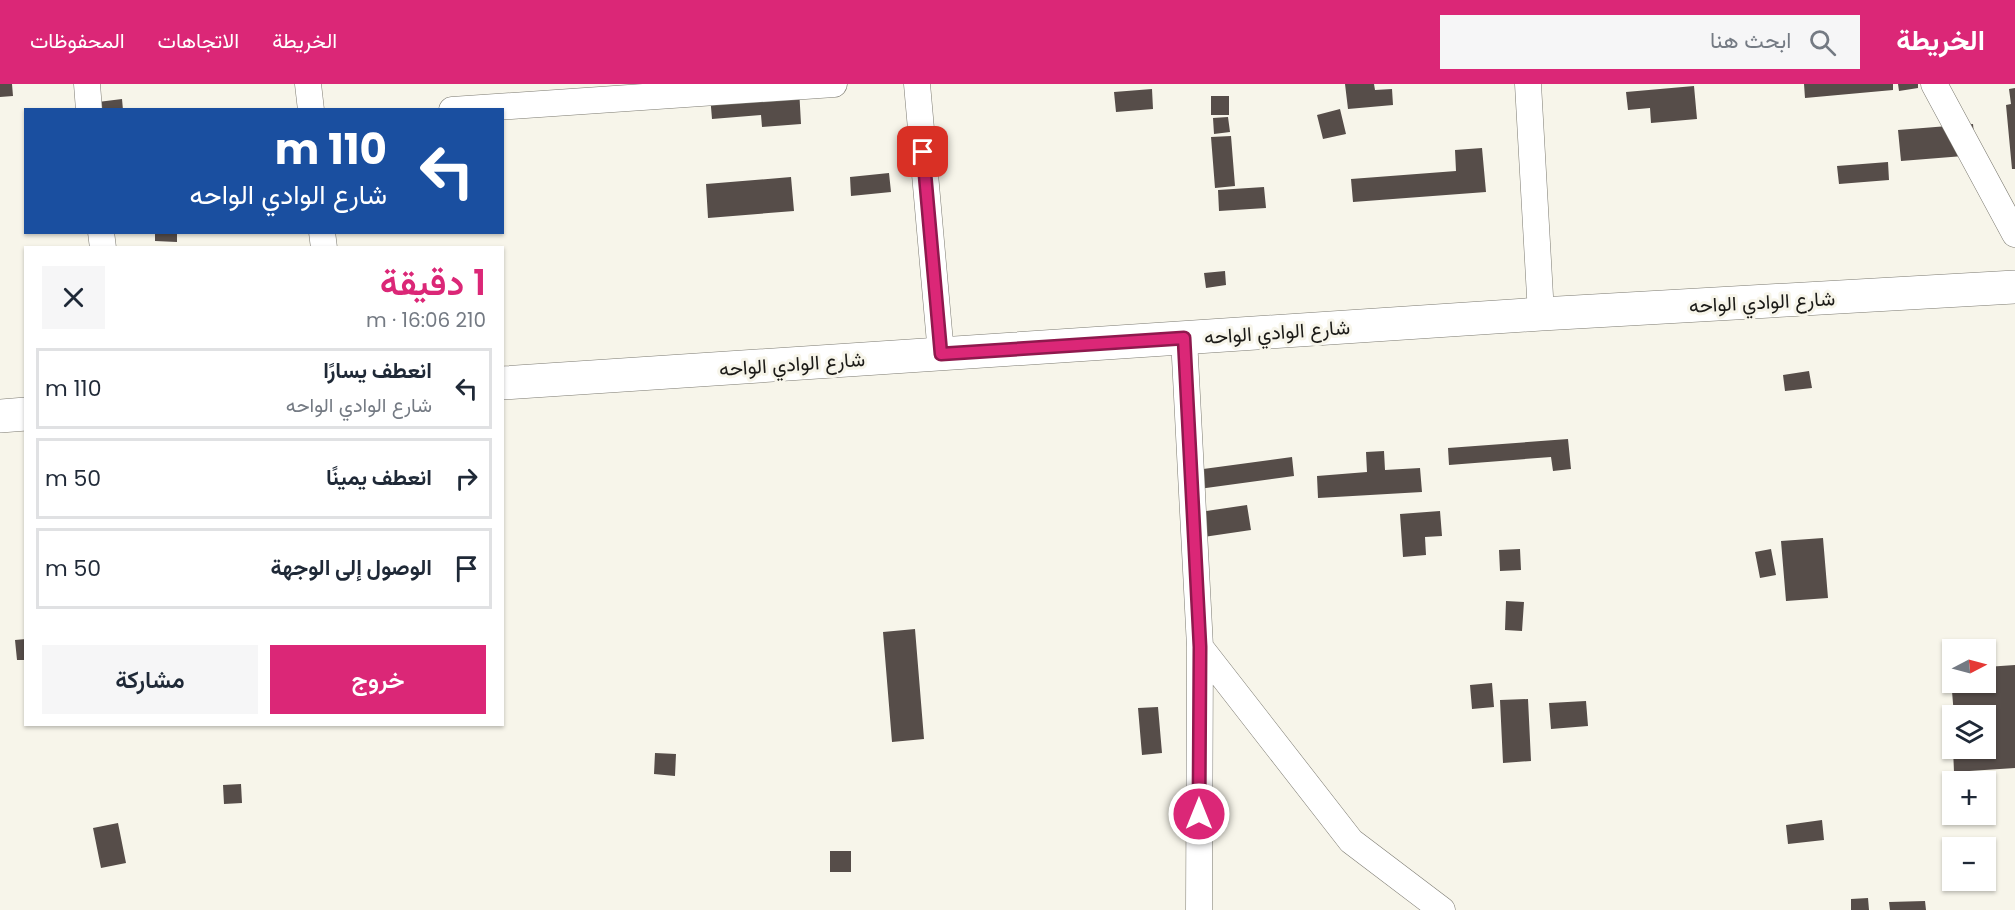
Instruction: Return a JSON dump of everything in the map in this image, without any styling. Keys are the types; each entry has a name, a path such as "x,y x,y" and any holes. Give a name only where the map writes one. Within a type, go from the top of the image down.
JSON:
{"main road":[{"name":"شارع الوادي الواحه","path":"504,383 1541,314 2015,287"},
{"path":"0,416 24,414"}],"street":[{"path":"87,84 89,108"},
{"path":"308,84 311,108"},
{"path":"464,108 544,94 834,84"},
{"path":"917,84 941,354"},
{"path":"1528,84 1541,314"},
{"path":"1934,84 2015,234"},
{"path":"1184,338 1200,647 1199,910"},
{"path":"1200,647 1352,841 1442,910"}],"building":[{"path":"0,84 12,84 13,96 0,97"},
{"path":"1345,84 1374,84 1375,90 1392,89 1393,105 1348,109"},
{"path":"1804,84 1893,84 1893,90 1805,98"},
{"path":"1898,84 1918,84 1918,88 1899,91"},
{"path":"1694,86 1697,119 1651,123 1650,108 1628,110 1626,92"},
{"path":"799,88 801,124 762,127 761,115 712,119 710,95"},
{"path":"2015,88 2015,169 2012,169 2006,105 2011,104 2009,89"},
{"path":"1152,89 1153,109 1116,112 1114,92"},
{"path":"1211,96 1229,96 1229,115 1211,115"},
{"path":"122,99 123,108 98,108 98,102"},
{"path":"1340,109 1346,134 1323,139 1317,115"},
{"path":"1228,117 1230,132 1214,134 1213,118"},
{"path":"1973,124 1976,155 1901,161 1898,130"},
{"path":"1231,136 1235,186 1215,188 1211,137"},
{"path":"1482,148 1486,192 1353,202 1351,179 1456,171 1455,150"},
{"path":"1888,162 1889,180 1839,184 1837,166"},
{"path":"889,173 891,192 851,196 850,177"},
{"path":"791,177 794,211 708,218 706,184"},
{"path":"1264,187 1266,208 1219,211 1218,190"},
{"path":"155,234 177,234 177,242 155,241"},
{"path":"1225,271 1226,285 1206,288 1204,273"},
{"path":"1809,371 1812,388 1785,391 1783,375"},
{"path":"1568,439 1571,469 1553,471 1551,457 1449,465 1448,448"},
{"path":"1384,451 1385,470 1420,468 1422,492 1318,498 1317,476 1367,472 1366,452"},
{"path":"1292,457 1294,476 1184,491 1181,472"},
{"path":"1247,505 1251,530 1190,539 1186,514"},
{"path":"1440,511 1442,536 1425,537 1426,555 1403,557 1400,514"},
{"path":"1823,538 1828,598 1786,601 1781,541"},
{"path":"1520,549 1521,570 1500,571 1499,550"},
{"path":"1771,549 1776,575 1760,578 1755,552"},
{"path":"1506,601 1524,602 1522,631 1505,630"},
{"path":"915,629 924,739 892,742 883,632"},
{"path":"24,639 24,660 17,660 15,640"},
{"path":"2015,665 2015,768 1954,771 1953,759 1996,759 1996,705 1953,705 1952,693 1996,693 1996,666"},
{"path":"1492,683 1494,707 1472,709 1470,685"},
{"path":"1528,699 1531,761 1503,763 1500,700"},
{"path":"1586,701 1588,726 1551,729 1549,703"},
{"path":"1158,707 1162,753 1142,755 1138,708"},
{"path":"655,753 676,754 675,776 654,774"},
{"path":"241,784 242,803 224,804 223,785"},
{"path":"1822,820 1824,840 1788,844 1786,825"},
{"path":"118,823 126,863 101,868 93,828"},
{"path":"830,851 851,851 851,872 830,872"},
{"path":"1868,898 1869,910 1851,910 1851,899"},
{"path":"1925,901 1926,910 1890,910 1889,902"}],"route":[{"path":"923,152 941,354 1184,338 1200,647 1199,814"}]}
